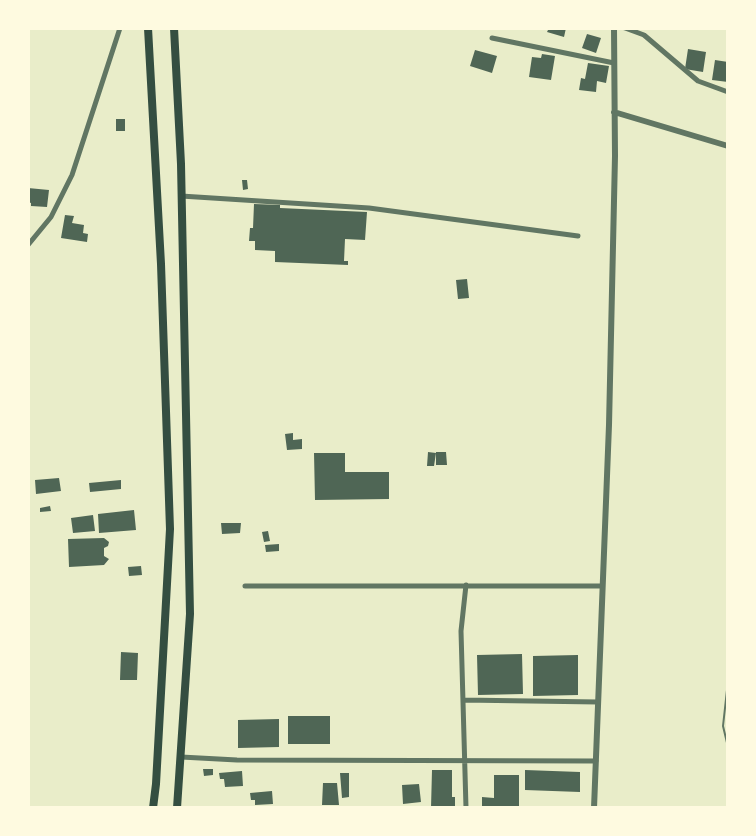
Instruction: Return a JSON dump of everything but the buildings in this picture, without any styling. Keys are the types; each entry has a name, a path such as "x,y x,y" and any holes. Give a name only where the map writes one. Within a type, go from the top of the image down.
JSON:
{"highway":[{"path":"148,28 161,264 170,530 153,807"},
{"path":"174,28 181,195 190,614 177,807"}],"street":[{"path":"28,244 51,217 72,175 120,28"},
{"path":"594,807 609,425 615,156 614,28"},
{"path":"626,28 644,36 698,81 728,92"},
{"path":"492,38 614,63"},
{"path":"614,112 728,146"},
{"path":"181,195 369,208 578,236"},
{"path":"466,585 461,631 466,807"},
{"path":"244,586 602,586"},
{"path":"463,700 598,702"},
{"path":"181,757 237,760 596,761"}],"lane":[{"path":"728,681 723,726 728,747"}]}
